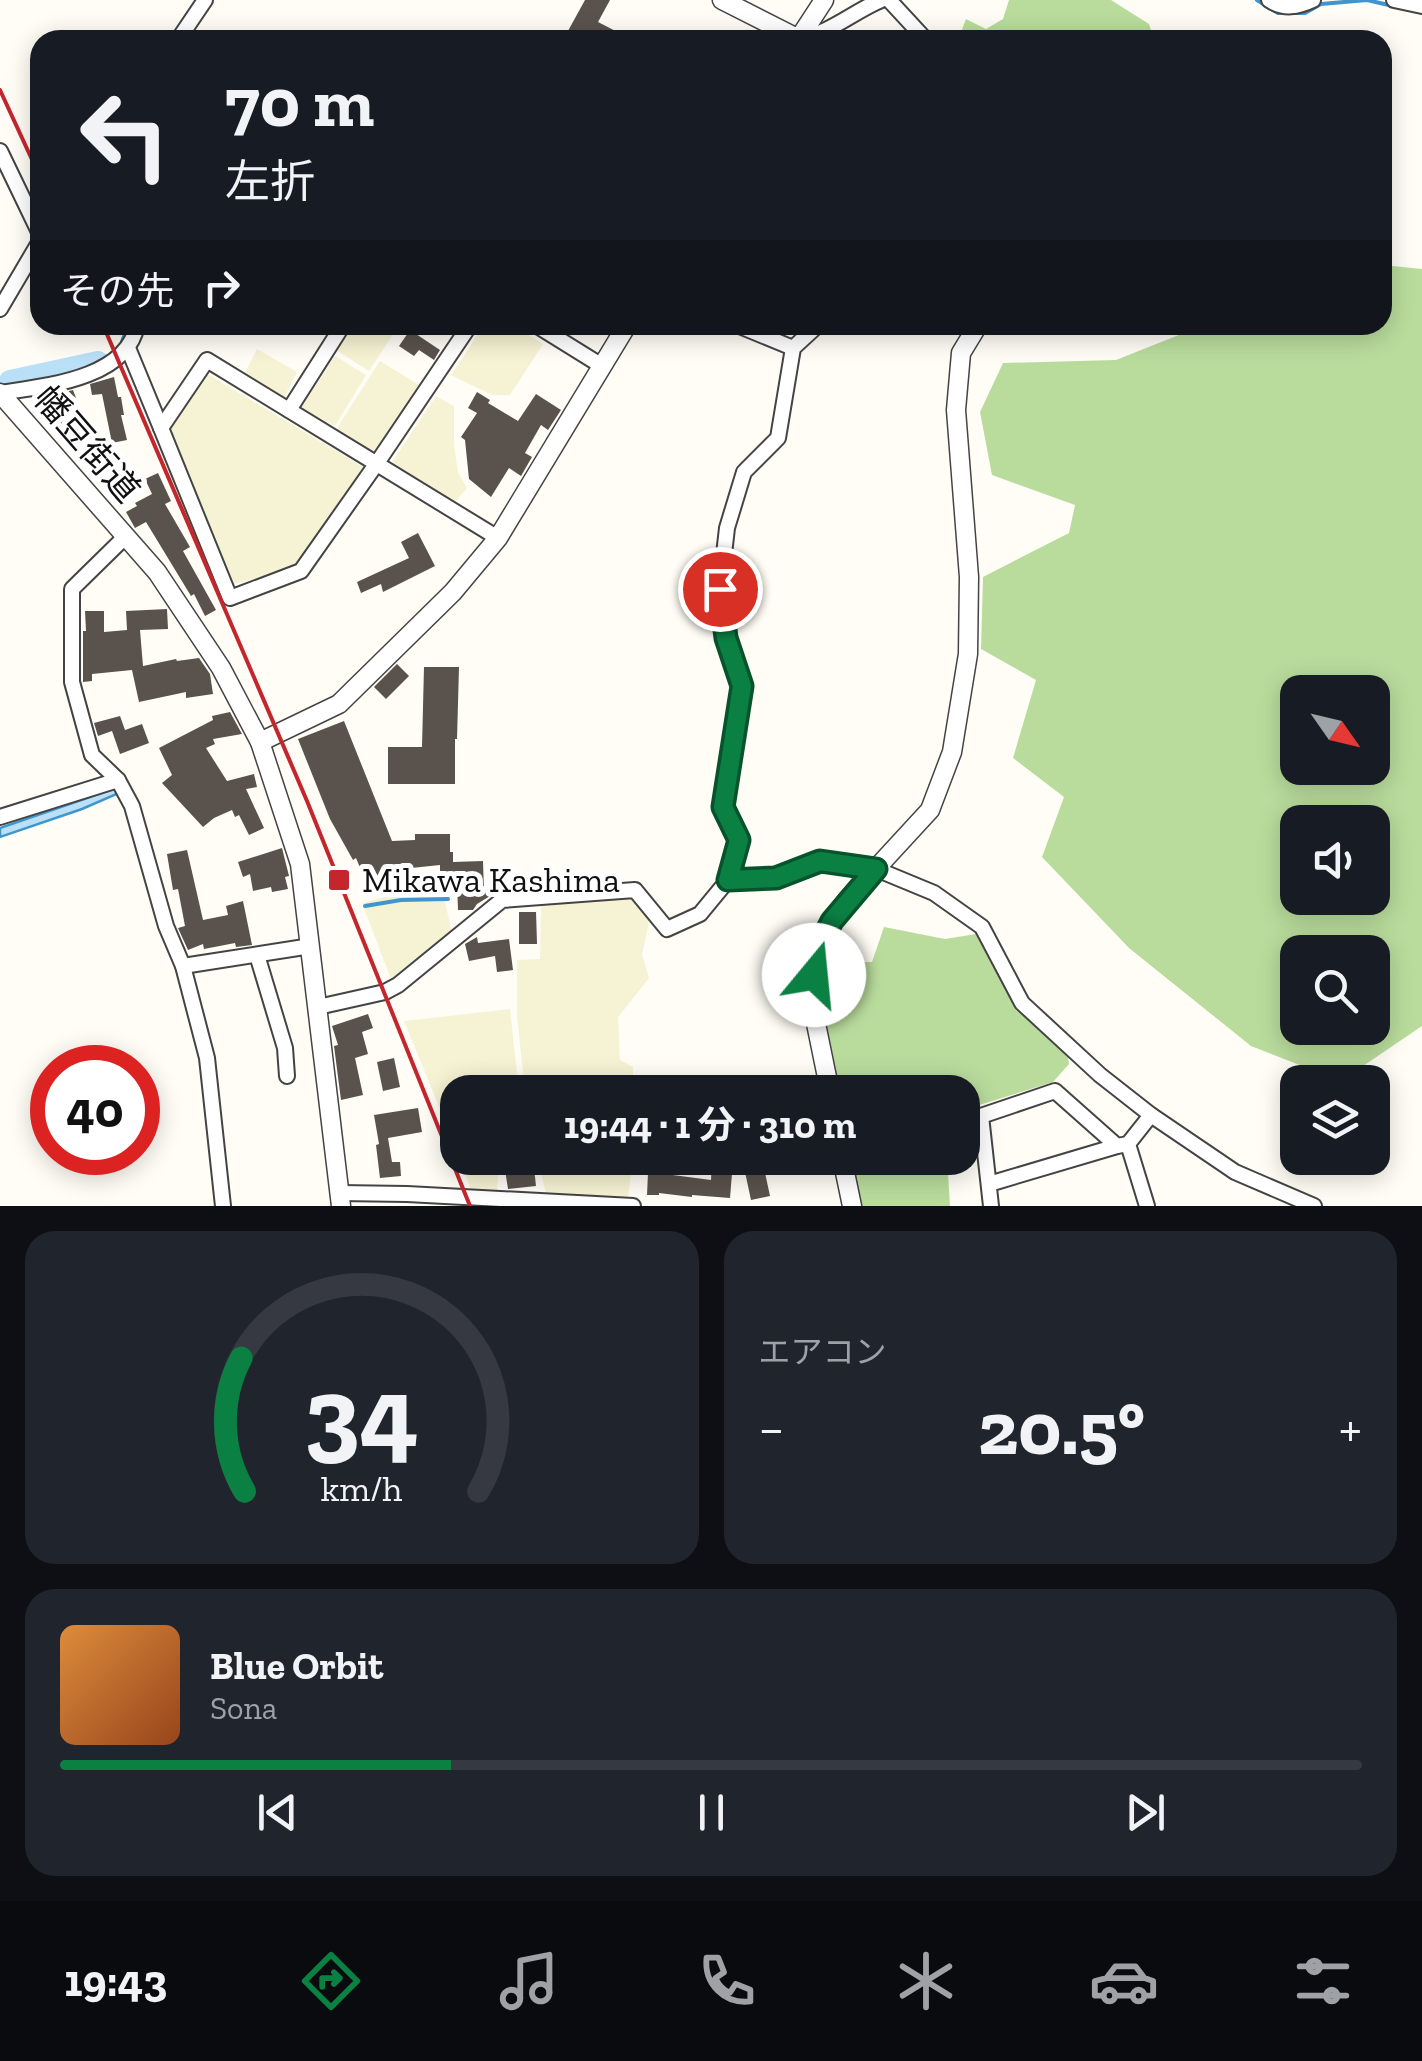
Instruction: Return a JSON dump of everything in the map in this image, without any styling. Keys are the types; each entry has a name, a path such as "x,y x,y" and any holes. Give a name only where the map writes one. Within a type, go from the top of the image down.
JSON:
{"street":[{"path":"185,30 205,0"},
{"path":"722,0 780,30"},
{"path":"805,30 824,0"},
{"path":"1269,0 1291,7 1313,0"},
{"path":"1394,0 1422,6"},
{"path":"826,30 856,10 888,2 916,30"},
{"path":"0,150 30,216"},
{"path":"0,310 30,256"},
{"path":"0,393 103,369 128,348 136,335"},
{"path":"288,410 337,335"},
{"path":"128,348 230,598 300,571 463,335"},
{"path":"552,335 602,366"},
{"path":"260,742 339,704 453,592 498,538 621,335"},
{"path":"761,335 793,348"},
{"path":"318,1007 385,992 502,900 635,890 667,929 700,914 728,880 739,840 723,807 742,686 726,638 720,589 727,528 744,472 778,438 793,348 807,335"},
{"path":"827,1075 811,999 816,952 832,921 930,810 952,752 968,654 969,578 956,410 961,352 972,335"},
{"path":"161,428 208,360 498,538"},
{"name":"幡豆街道","path":"0,393 157,572 221,668 260,742 300,864 340,1200"},
{"path":"126,537 72,589 72,682 92,754 118,780 132,806 166,926 182,966 207,1058 223,1206"},
{"path":"0,818 118,780"},
{"path":"728,880 776,878 820,861 876,869 934,893 982,927 1022,1003 1100,1075 1150,1115 1235,1172 1311,1205"},
{"path":"182,966 311,946"},
{"path":"257,955 285,1048 287,1076"},
{"path":"991,1206 982,1116 1055,1091 1122,1145 1147,1206"},
{"path":"988,1184 1122,1145 1150,1115"},
{"path":"846,1175 852,1206"},
{"path":"340,1200 407,1194 633,1206"}],"shaded area":[{"path":"346,335 392,335 369,371 336,350"},
{"path":"477,335 529,335 543,344 510,395 492,395 451,375"},
{"path":"257,349 297,372 284,398 244,375"},
{"path":"335,356 366,375 335,426 301,408"},
{"path":"380,361 419,385 376,453 337,428"},
{"path":"204,372 365,468 294,568 234,584 169,424"},
{"path":"436,396 454,406 458,473 467,488 453,504 391,464"},
{"path":"396,894 444,898 452,932 421,960 391,979 362,903"},
{"path":"632,897 649,922 642,955 649,978 618,1017 620,1060 633,1067 633,1075 523,1075 517,1016 517,960 540,959 541,906"},
{"path":"510,1009 517,1075 440,1075 440,1109 404,1021"},
{"path":"466,1175 498,1175 497,1192 471,1191"},
{"path":"541,1175 631,1175 628,1198 546,1193"}],"green space":[{"path":"1009,0 1111,0 1149,24 1151,30 962,30 966,19 986,29 1003,19"},
{"path":"1392,266 1422,269 1422,1026 1365,1065 1300,1065 1251,1046 1129,948 1042,857 1064,797 1013,758 1036,680 981,649 983,577 1069,533 1075,505 992,475 980,412 1003,363 1116,360 1179,335 1392,335"},
{"path":"884,927 945,939 976,934 1016,1010 1067,1051 1069,1064 1053,1082 980,1105 980,1075 834,1075 818,998 823,963 872,962"},
{"path":"855,1175 948,1175 950,1206 861,1206"}],"water":[{"path":"116,788 119,793 82,809 0,837 0,828"}],"building":[{"path":"585,0 610,0 598,22 614,30 568,30"},
{"path":"407,335 418,335 440,350 434,360 419,350 414,356 399,346"},
{"path":"114,377 127,440 112,443 102,394 92,395 90,384"},
{"path":"73,390 84,438 66,447 53,404 49,406 45,397"},
{"path":"477,392 518,421 536,394 561,410 548,430 541,425 525,453 532,457 521,476 509,468 491,497 469,479 465,440 461,437 477,413 468,408"},
{"path":"158,473 171,501 165,504 190,547 183,551 216,610 205,616 146,522 135,528 126,512 152,494 145,479"},
{"path":"418,533 435,566 383,592 381,584 361,593 357,582 409,558 401,542"},
{"path":"167,609 168,629 140,630 143,666 199,658 210,674 213,694 186,698 186,692 139,702 132,670 92,674 92,681 83,682 85,611 104,611 104,632 127,630 126,611"},
{"path":"397,664 409,676 386,699 374,687"},
{"path":"424,667 459,667 455,784 388,784 388,747 422,747"},
{"path":"230,712 242,734 213,739 215,744 206,748 227,781 254,774 257,787 246,789 264,828 249,835 232,810 203,827 162,783 172,775 159,748 213,720 212,716"},
{"path":"120,716 125,730 142,724 149,743 120,754 112,731 98,736 94,723"},
{"path":"344,721 392,841 415,840 415,834 450,834 453,862 483,861 484,892 490,892 490,896 473,910 458,910 457,882 440,882 440,865 392,870 395,876 368,887 356,858 353,860 330,819 298,739"},
{"path":"282,848 288,889 253,891 250,874 243,877 238,862"},
{"path":"187,850 203,920 228,915 226,906 243,901 252,945 236,947 235,943 204,949 203,944 188,950 178,928 185,926 167,854"},
{"path":"519,912 536,912 537,944 519,944"},
{"path":"477,937 478,943 509,939 513,970 497,972 495,956 469,961 465,944"},
{"path":"368,1014 373,1028 362,1032 368,1054 355,1058 363,1095 341,1100 334,1046 338,1045 332,1026"},
{"path":"394,1058 400,1087 383,1091 377,1062"},
{"path":"418,1108 422,1132 388,1138 392,1162 400,1162 401,1176 380,1178 374,1115"},
{"path":"506,1175 535,1175 536,1186 508,1189"},
{"path":"648,1175 711,1180 711,1175 732,1175 730,1198 647,1195"},
{"path":"746,1175 766,1175 770,1196 751,1200"}],"waterway":[{"path":"1257,0 1278,13 1305,13 1321,4 1367,0 1393,6"},
{"path":"869,13 888,5"},
{"path":"122,342 124,335"},
{"path":"10,381 98,362"},
{"path":"365,906 448,899"}],"railway":[{"path":"0,90 30,155"},
{"path":"107,335 307,801 470,1206"}],"place":[{"name":"Mikawa Kashima","path":"339,880"}],"route":[{"path":"720,589 726,638 742,686 723,807 739,840 728,880 776,878 820,861 876,869 832,921 816,952 814,975"}]}
